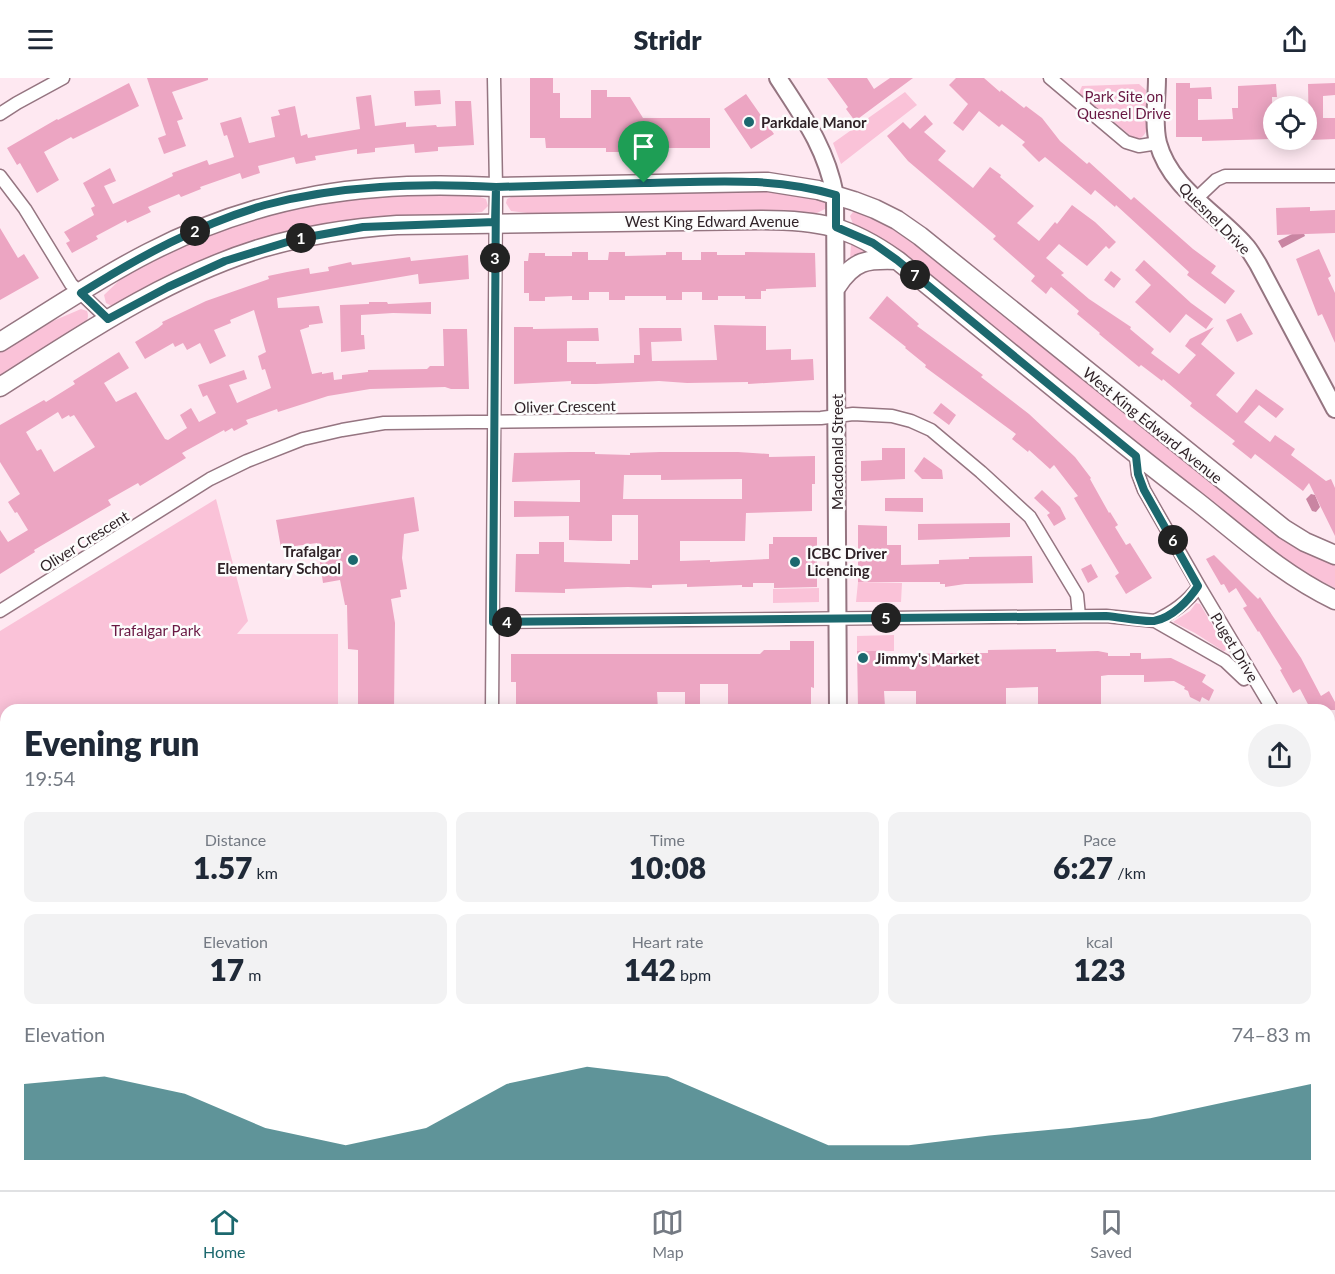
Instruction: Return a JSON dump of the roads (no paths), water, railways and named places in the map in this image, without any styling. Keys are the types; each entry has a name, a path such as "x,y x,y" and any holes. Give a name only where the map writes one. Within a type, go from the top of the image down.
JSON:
{"main road":[{"name":"West King Edward Avenue","path":"0,342 121,268 173,241 266,205 308,196 379,186 455,184 496,187 768,182 836,195 875,209 897,220 920,236 1284,529 1305,542 1335,555"},
{"name":"West King Edward Avenue","path":"0,387 108,319 168,287 225,261 297,239 363,227 495,222 792,220 821,223 873,243 897,260 1136,456 1285,572 1335,600"},
{"path":"837,286 845,273 861,262 869,259 897,260"}],"street":[{"path":"0,114 63,78"},
{"path":"492,704 496,187 494,78"},
{"path":"778,78 818,141 827,162 836,195"},
{"path":"1050,78 1126,142 1139,146 1158,143 1157,78"},
{"name":"Quesnel Drive","path":"1158,143 1177,180 1246,245 1335,409"},
{"path":"0,176 25,208 71,284 108,319"},
{"path":"1197,198 1216,180 1226,176 1335,176"},
{"name":"Macdonald Street","path":"836,195 838,704"},
{"name":"Oliver Crescent","path":"0,611 210,480 269,452 303,439 384,423 853,414 892,416 911,421 931,430 964,458 1030,517 1077,595 1079,616"},
{"name":"Puget Drive","path":"1136,456 1138,474 1144,490 1198,586 1269,704"},
{"path":"1155,621 1189,601 1198,586"},
{"path":"493,622 1106,616 1155,621 1225,661 1244,679 1252,675"}],"place":[{"name":"Parkdale Manor","path":"749,122"},
{"name":"Trafalgar Elementary School","path":"353,560"},
{"name":"ICBC Driver Licencing","path":"795,562"},
{"name":"Jimmy's Market","path":"863,658"}],"park label":[{"name":"Park Site on Quesnel Drive","path":"1124,104"},
{"name":"Trafalgar Park","path":"156,630"}]}
